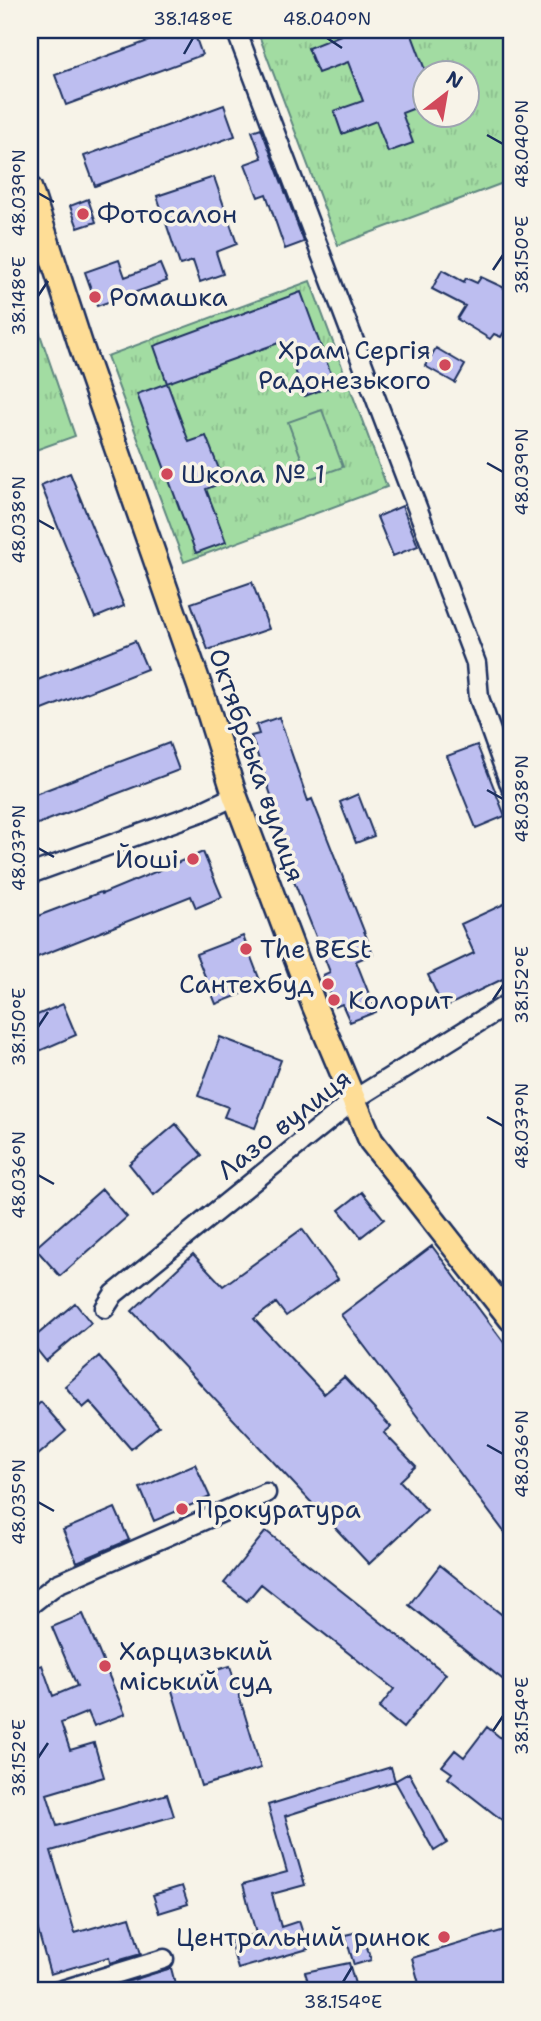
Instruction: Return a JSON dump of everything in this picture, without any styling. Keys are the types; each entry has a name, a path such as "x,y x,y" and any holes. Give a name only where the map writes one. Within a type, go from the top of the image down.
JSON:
{"main road":[{"name":"Октябрська вулиця","path":"30,189 235,796 313,1003 371,1141 511,1319"}],"street":[{"path":"236,30 476,663 479,698 511,787"},
{"path":"30,874 201,812 235,796"},
{"name":"Лазо вулиця","path":"105,1308 114,1294 355,1099 511,1002"},
{"path":"30,1605 57,1584 266,1493"},
{"path":"60,1991 164,1959"}],"green space":[{"path":"257,30 506,30 511,43 511,180 338,245"},
{"path":"310,281 387,487 184,562 107,356"},
{"path":"30,305 75,436 30,452"},
{"path":"322,410 343,467 309,479 288,422"}],"building":[{"path":"178,30 193,30 202,55 66,105 55,75"},
{"path":"339,30 410,30 421,60 412,60 412,109 402,113 413,143 388,152 376,121 342,134 334,111 363,101 348,62 318,73 308,48 341,35"},
{"path":"224,105 235,136 95,186 84,156"},
{"path":"261,128 304,242 285,249 266,194 258,197 245,164 262,158 252,131"},
{"path":"214,177 237,244 216,252 223,274 200,282 193,261 180,265 157,196"},
{"name":"Фотосалон","path":"88,199 96,222 78,228 70,206"},
{"path":"119,260 125,277 160,264 167,281 97,306 85,272"},
{"path":"442,270 464,282 466,278 477,283 481,277 511,291 511,328 506,329 501,337 494,334 490,339 457,319 465,306 432,289"},
{"path":"301,292 335,385 305,396 284,341 167,383 154,346"},
{"name":"Храм Сергія Радонезького","path":"436,348 465,365 455,383 425,366"},
{"path":"167,383 189,442 206,436 224,482 206,489 226,542 196,553 137,394"},
{"path":"70,473 124,606 95,618 41,485"},
{"path":"402,506 418,546 393,556 377,517"},
{"path":"252,582 269,629 208,650 191,603"},
{"path":"135,641 147,669 30,715 30,683"},
{"path":"279,717 308,801 312,799 373,954 356,961 376,1012 350,1022 342,1004 335,1007 323,975 330,972 268,816 277,813 251,736 259,734 256,725"},
{"path":"169,743 179,770 30,827 30,796"},
{"path":"477,745 505,816 476,828 447,756"},
{"path":"358,794 374,836 356,843 340,802"},
{"path":"203,852 222,897 196,908 191,896 30,960 30,919 101,892 102,894"},
{"path":"506,903 511,913 511,975 443,1008 428,975 474,953 461,924"},
{"path":"243,936 262,986 216,1004 196,954"},
{"path":"63,1004 76,1035 30,1055 30,1018"},
{"path":"220,1037 281,1060 255,1128 224,1117 228,1107 198,1096"},
{"path":"176,1124 202,1155 154,1195 129,1164"},
{"path":"102,1189 127,1217 60,1276 35,1248"},
{"path":"362,1192 384,1219 361,1237 339,1210"},
{"path":"302,1229 338,1279 286,1316 276,1303 254,1319 324,1394 344,1377 391,1427 384,1433 416,1466 400,1481 427,1510 369,1564 132,1311 193,1254 223,1286"},
{"path":"432,1246 511,1352 511,1541 341,1315"},
{"path":"75,1303 91,1323 46,1361 30,1341"},
{"path":"99,1356 159,1426 131,1449 90,1402 83,1408 65,1386"},
{"path":"41,1402 66,1431 30,1462 30,1412"},
{"path":"195,1464 210,1497 154,1521 140,1488"},
{"path":"115,1508 129,1540 77,1562 63,1530"},
{"path":"266,1531 446,1674 403,1728 379,1708 394,1689 261,1584 247,1601 224,1583"},
{"path":"440,1565 511,1622 511,1686 409,1605"},
{"path":"83,1614 125,1714 94,1726 88,1712 61,1723 70,1750 94,1743 104,1777 47,1794 57,1826 167,1794 174,1816 51,1851 75,1933 130,1917 141,1954 110,1963 109,1957 50,1974 30,1902 30,1669 42,1665 53,1696 77,1686 52,1627"},
{"path":"230,1666 261,1768 201,1786 170,1684"},
{"path":"487,1727 511,1746 511,1827 448,1778 452,1773 442,1766 455,1750 464,1757"},
{"path":"391,1767 395,1781 285,1816 305,1885 272,1894 281,1927 299,1921 308,1949 238,1969 230,1941 256,1934 243,1884 287,1872 268,1805"},
{"path":"409,1773 447,1843 434,1851 395,1781"},
{"path":"182,1886 188,1904 159,1913 153,1895"},
{"path":"511,1928 511,1991 421,1991 412,1958"},
{"path":"362,1931 371,1960 354,1965 345,1935"},
{"path":"349,1963 357,1991 311,1991 305,1972"},
{"path":"171,1968 177,1991 119,1991 117,1985"}],"place":[{"name":"Фотосалон","path":"83,214"},
{"name":"Ромашка","path":"95,297"},
{"name":"Храм Сергія Радонезького","path":"445,365"},
{"name":"Школа № 1","path":"167,474"},
{"name":"Йоші","path":"193,859"},
{"name":"The BESt","path":"246,949"},
{"name":"Сантехбуд","path":"328,984"},
{"name":"Колорит","path":"334,1000"},
{"name":"Прокуратура","path":"182,1509"},
{"name":"Харцизький міський суд","path":"105,1666"},
{"name":"Центральний ринок","path":"444,1937"}]}
